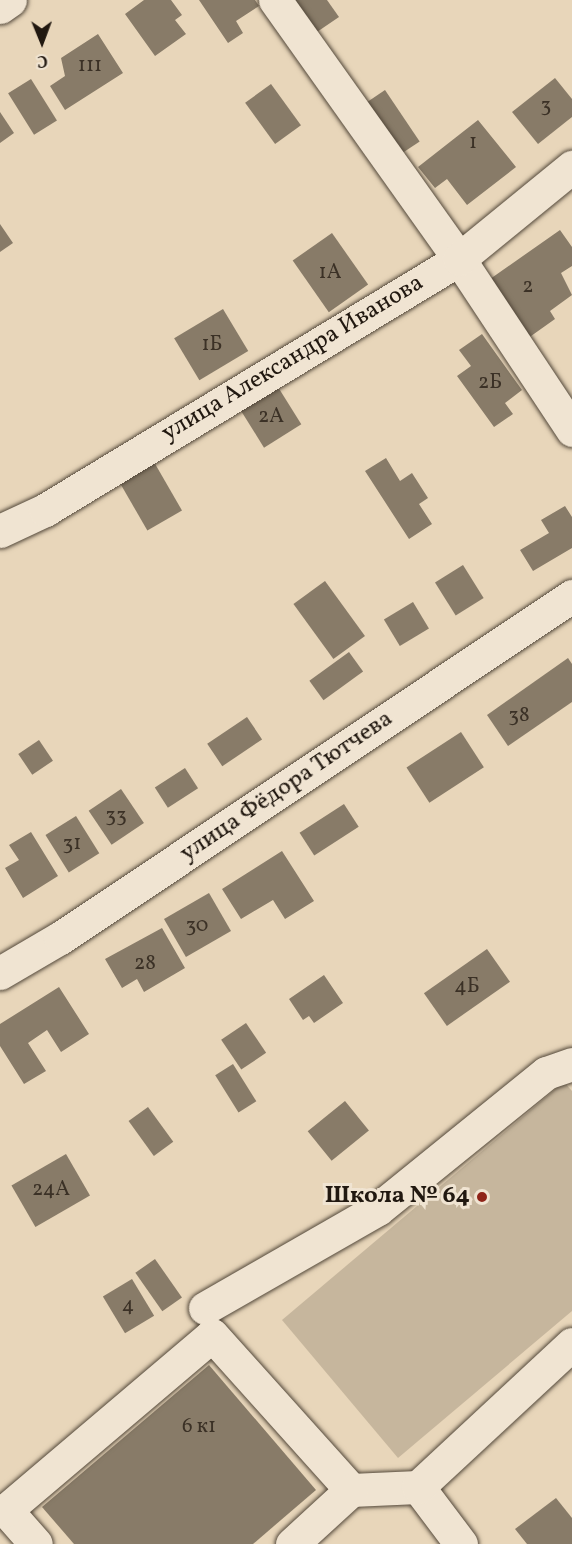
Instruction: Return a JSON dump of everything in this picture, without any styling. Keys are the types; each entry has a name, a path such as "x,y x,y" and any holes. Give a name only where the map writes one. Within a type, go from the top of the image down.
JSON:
{"street":[{"path":"0,7 10,0"},
{"path":"275,0 459,259 572,430"},
{"name":"улица Александра Иванова","path":"0,531 45,510 459,259 572,167"},
{"name":"улица Фёдора Тютчева","path":"0,973 60,938 572,596"},
{"path":"206,1308 378,1209 546,1073 572,1064"},
{"path":"36,1544 3,1510 212,1335 351,1490"},
{"path":"292,1544 351,1490 418,1487 572,1344"},
{"path":"418,1487 461,1544"}],"shaded area":[{"path":"564,1082 572,1091 572,1311 398,1458 282,1320"}],"building":[{"path":"144,0 171,0 182,15 175,20 186,34 155,56 125,14"},
{"path":"199,0 255,0 259,6 236,21 243,33 228,43"},
{"path":"293,0 327,0 339,17 314,34"},
{"path":"98,34 123,73 65,110 50,86 65,76 61,58"},
{"path":"555,78 572,99 572,117 538,144 512,112"},
{"path":"31,79 57,121 34,135 8,93"},
{"path":"271,84 301,125 275,144 245,103"},
{"path":"385,90 420,141 396,158 361,106"},
{"path":"0,112 14,133 0,143"},
{"path":"478,120 516,167 467,205 447,179 435,188 418,167"},
{"path":"0,224 13,243 0,252"},
{"path":"560,230 572,247 572,266 561,273 572,295 550,311 555,319 524,341 483,284"},
{"path":"332,233 368,285 329,312 293,261"},
{"path":"223,309 248,351 199,380 174,338"},
{"path":"482,334 522,390 505,403 513,414 494,427 457,376 471,366 459,350"},
{"path":"278,387 301,424 264,448 241,410"},
{"path":"386,458 400,481 412,473 428,498 419,504 432,524 409,539 365,471"},
{"path":"154,462 182,510 147,530 119,482"},
{"path":"565,506 572,517 572,548 533,571 520,550 549,533 541,520"},
{"path":"463,565 484,598 456,616 435,582"},
{"path":"325,581 365,636 333,659 293,604"},
{"path":"413,602 429,629 400,646 384,620"},
{"path":"349,652 363,671 323,700 309,681"},
{"path":"568,658 572,664 572,702 508,746 487,715"},
{"path":"247,717 262,739 222,766 207,744"},
{"path":"461,732 484,767 429,803 406,767"},
{"path":"39,740 53,761 32,775 18,754"},
{"path":"185,768 198,788 168,808 155,788"},
{"path":"121,789 144,823 112,845 89,811"},
{"path":"344,804 359,827 314,856 300,833"},
{"path":"76,816 99,853 69,872 45,835"},
{"path":"31,832 58,876 23,898 5,868 19,860 9,845"},
{"path":"282,851 314,901 285,919 273,900 241,919 222,889"},
{"path":"209,893 231,931 186,957 164,919"},
{"path":"162,928 185,968 144,992 137,979 122,988 105,959"},
{"path":"487,949 510,982 447,1026 424,993"},
{"path":"324,975 343,1003 314,1023 309,1016 303,1020 289,999"},
{"path":"59,987 89,1034 61,1052 47,1030 28,1043 46,1071 24,1084 0,1046 0,1024"},
{"path":"246,1023 266,1053 241,1070 221,1040"},
{"path":"233,1064 256,1101 239,1112 215,1075"},
{"path":"345,1101 369,1131 332,1161 308,1131"},
{"path":"148,1107 173,1142 154,1156 129,1121"},
{"path":"66,1154 90,1196 35,1227 11,1186"},
{"path":"155,1259 182,1298 162,1311 135,1273"},
{"path":"132,1279 154,1316 125,1333 103,1297"},
{"path":"209,1365 316,1490 253,1544 74,1544 42,1507"},
{"path":"556,1498 572,1518 572,1544 527,1544 515,1529"}],"place":[{"name":"Школа № 64","path":"482,1197"}]}
